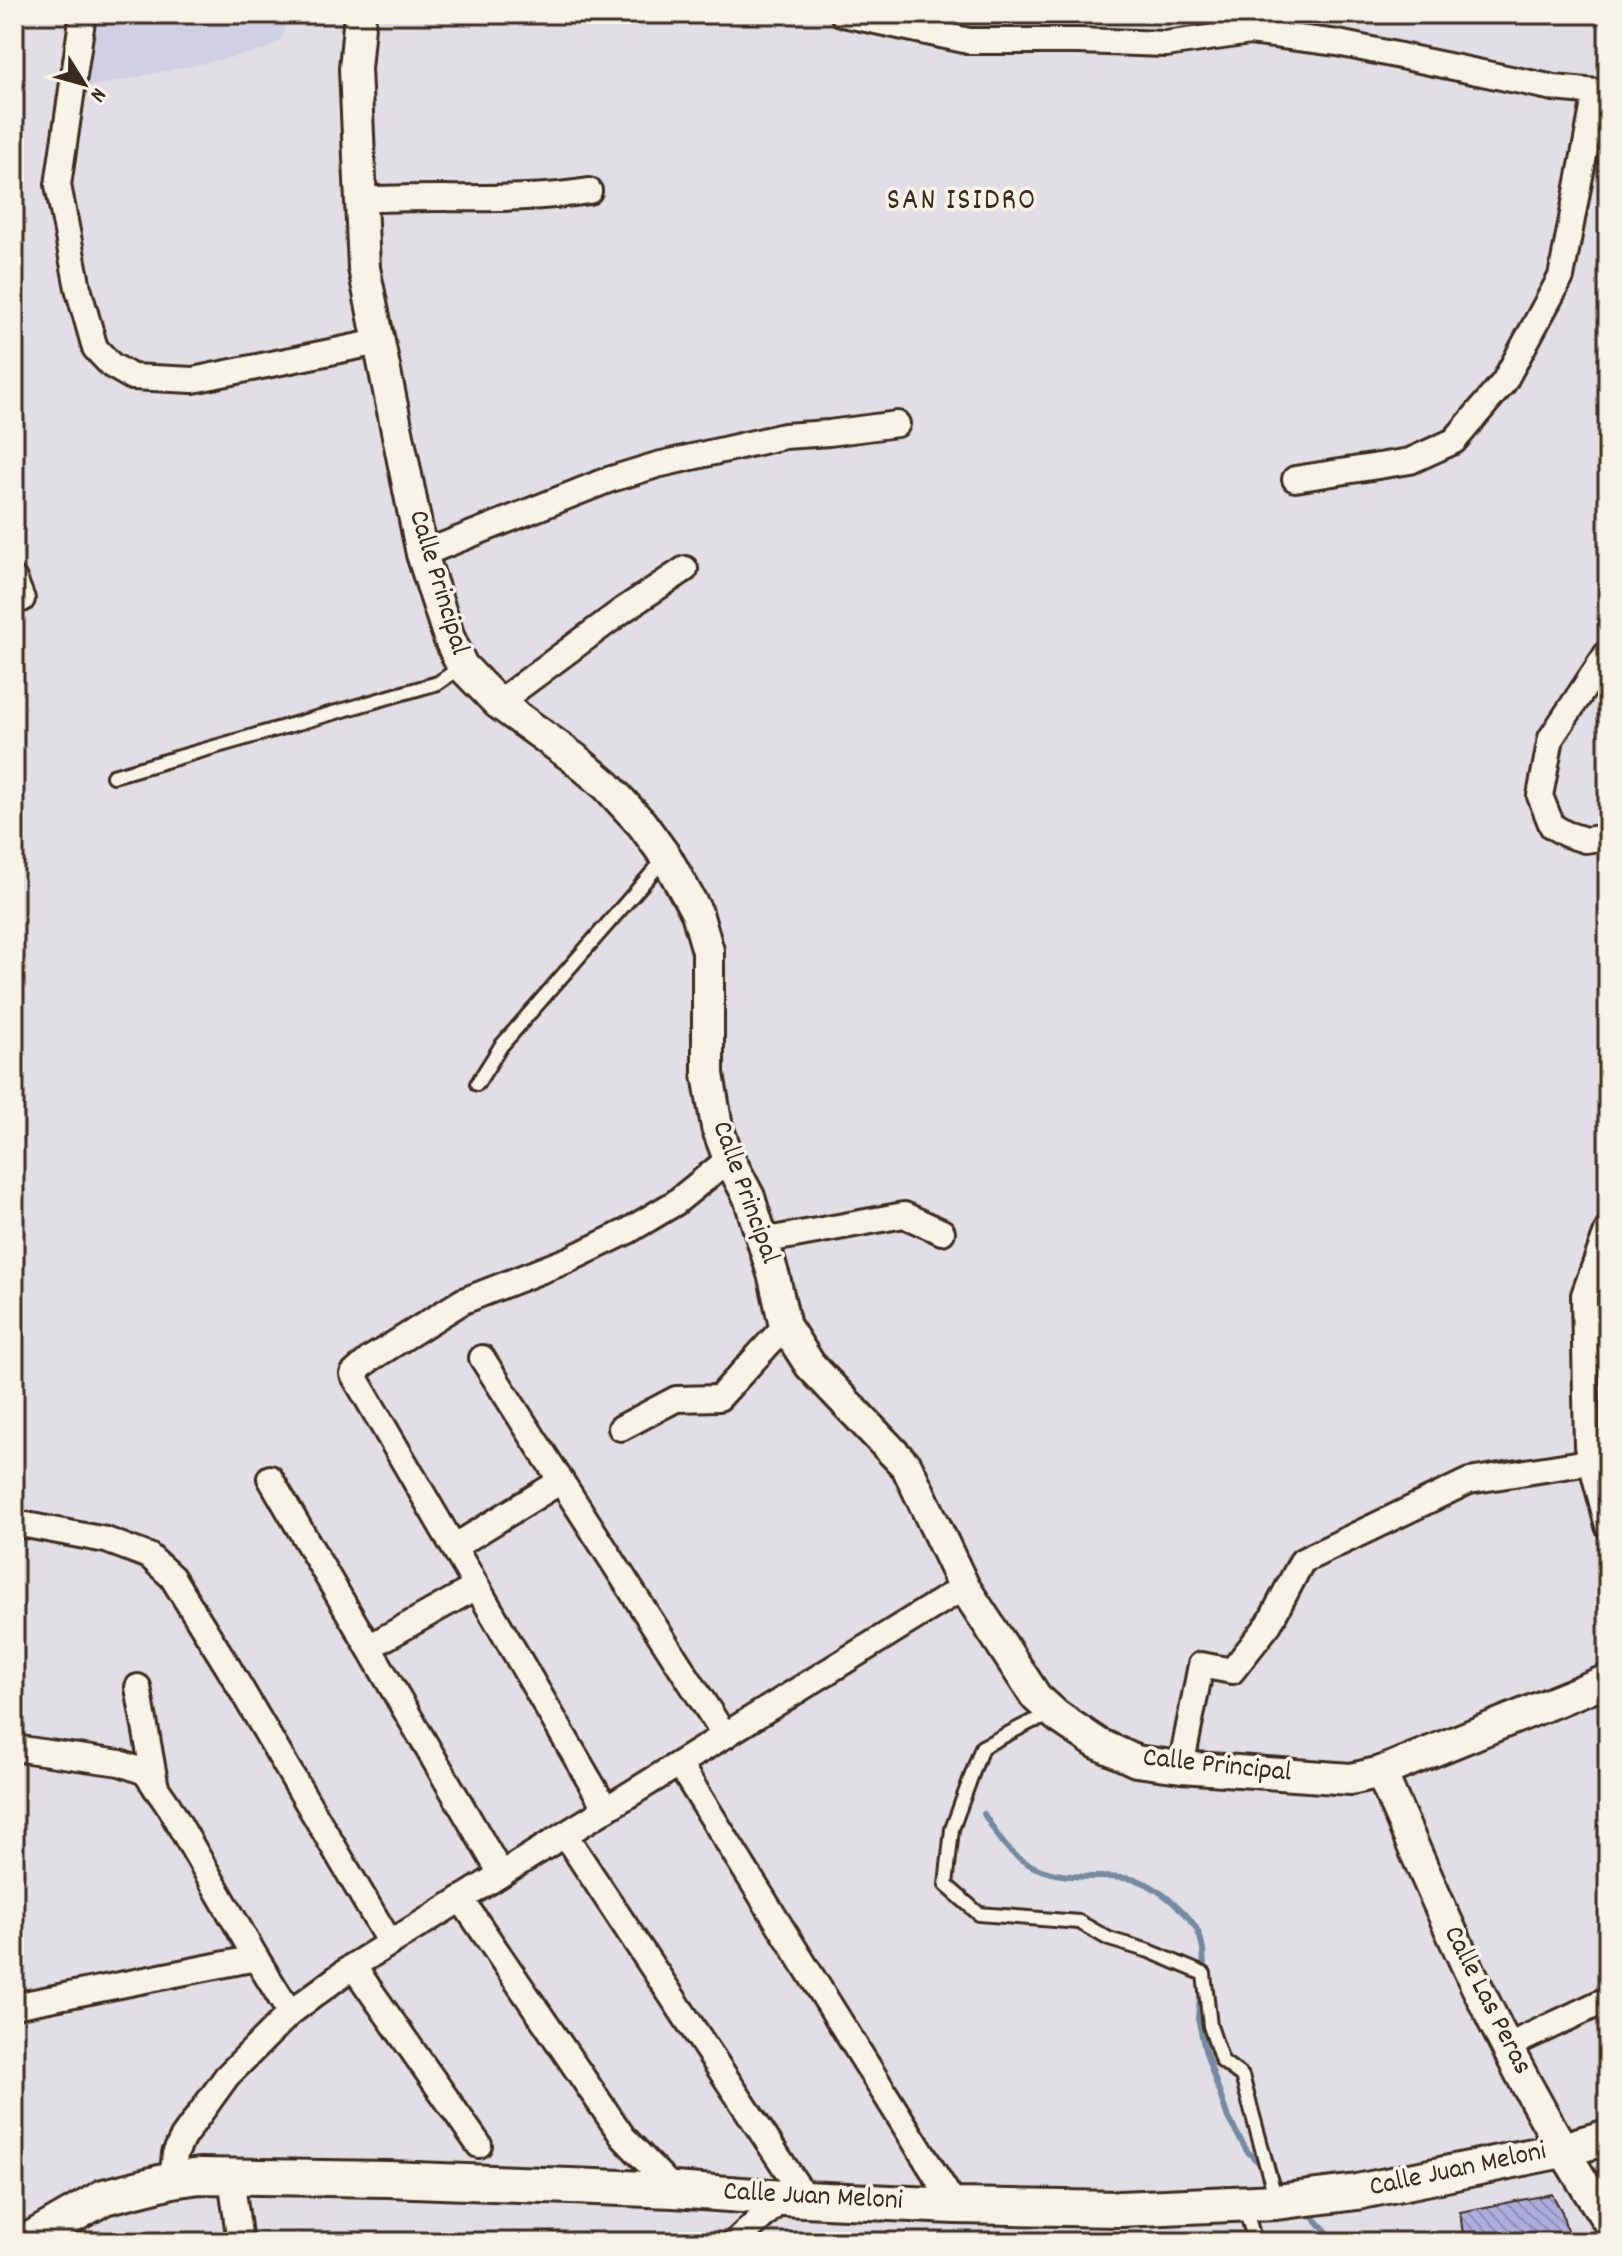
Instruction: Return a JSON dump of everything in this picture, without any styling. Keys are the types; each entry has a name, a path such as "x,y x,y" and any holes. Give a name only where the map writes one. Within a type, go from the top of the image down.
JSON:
{"main road":[{"name":"Calle Juan Meloni","path":"26,2242 104,2197 200,2176 388,2179 674,2190 955,2206 1120,2209 1345,2194 1562,2150 1608,2137"}],"street":[{"path":"83,14 58,185 78,288 95,348 111,365 132,377 193,380 379,342"},
{"name":"Calle Principal","path":"360,14 355,69 364,268 422,554 449,638 462,666 498,703 607,786 642,824 666,857 697,913 708,951 708,1074 717,1127 749,1197 774,1277 785,1326 810,1365 907,1467 964,1587 1036,1697 1057,1716 1097,1743 1136,1761 1351,1779 1381,1772 1608,1680"},
{"path":"843,14 969,41 1166,44 1250,32 1338,43 1554,88 1602,92 1561,277 1504,382 1454,441 1410,461 1295,479"},
{"path":"361,200 512,199 589,191"},
{"path":"422,554 608,480 657,465 784,436 897,424"},
{"path":"498,703 623,610 685,569"},
{"path":"1608,652 1551,738 1540,796 1552,826 1585,840 1608,837"},
{"path":"606,1809 353,1374 370,1359 463,1301 568,1260 628,1231 675,1203 729,1159"},
{"path":"762,1241 904,1215 942,1232"},
{"path":"1608,1229 1584,1295 1587,1446 1600,1460 1608,1526"},
{"path":"621,1428 676,1399 719,1398 785,1326"},
{"path":"482,1358 725,1736"},
{"path":"1181,1767 1201,1665 1232,1671 1269,1624 1302,1561 1469,1481 1600,1460"},
{"path":"270,1478 501,1874"},
{"path":"454,1547 561,1481"},
{"path":"14,1526 26,1525 106,1540 149,1556 172,1577 390,1943"},
{"path":"369,1647 476,1587"},
{"path":"172,2180 175,2154 183,2137 227,2076 290,2013 353,1966 964,1587"},
{"path":"138,1687 156,1788"},
{"path":"14,1748 120,1763 145,1772 168,1805 290,2013"},
{"path":"679,1764 955,2206"},
{"name":"Calle Las Peras","path":"1381,1772 1440,1911 1508,2046 1562,2150 1597,2185 1608,2221"},
{"path":"565,1835 794,2199 735,2242"},
{"path":"461,1899 623,2137 674,2190"},
{"path":"14,2006 256,1958"},
{"path":"353,1966 479,2145"},
{"path":"1508,2046 1608,1999"},
{"path":"231,2177 240,2242"}],"lane":[{"path":"113,776 438,683 462,666"},
{"path":"477,1084 501,1046 666,857"},
{"path":"1057,1716 1033,1721 982,1747 952,1829 946,1885 979,1914 1079,1922 1109,1939 1149,1951 1202,1973 1210,2026 1222,2061 1242,2076 1264,2158 1268,2198 1255,2242"}],"shaded area":[{"path":"91,14 286,14 284,34 278,42 262,51 79,89"}],"building":[{"path":"1552,2194 1562,2212 1570,2242 1464,2242 1460,2212"}],"waterway":[{"path":"984,1814 1010,1851 1034,1867 1071,1876 1132,1879 1161,1893 1197,1929 1203,1949 1203,1974"},
{"path":"1201,1989 1198,2018 1205,2050 1228,2118 1247,2151 1265,2169"},
{"path":"1307,2210 1336,2242"}],"district":[{"name":"SAN ISIDRO","path":"962,202"}]}
